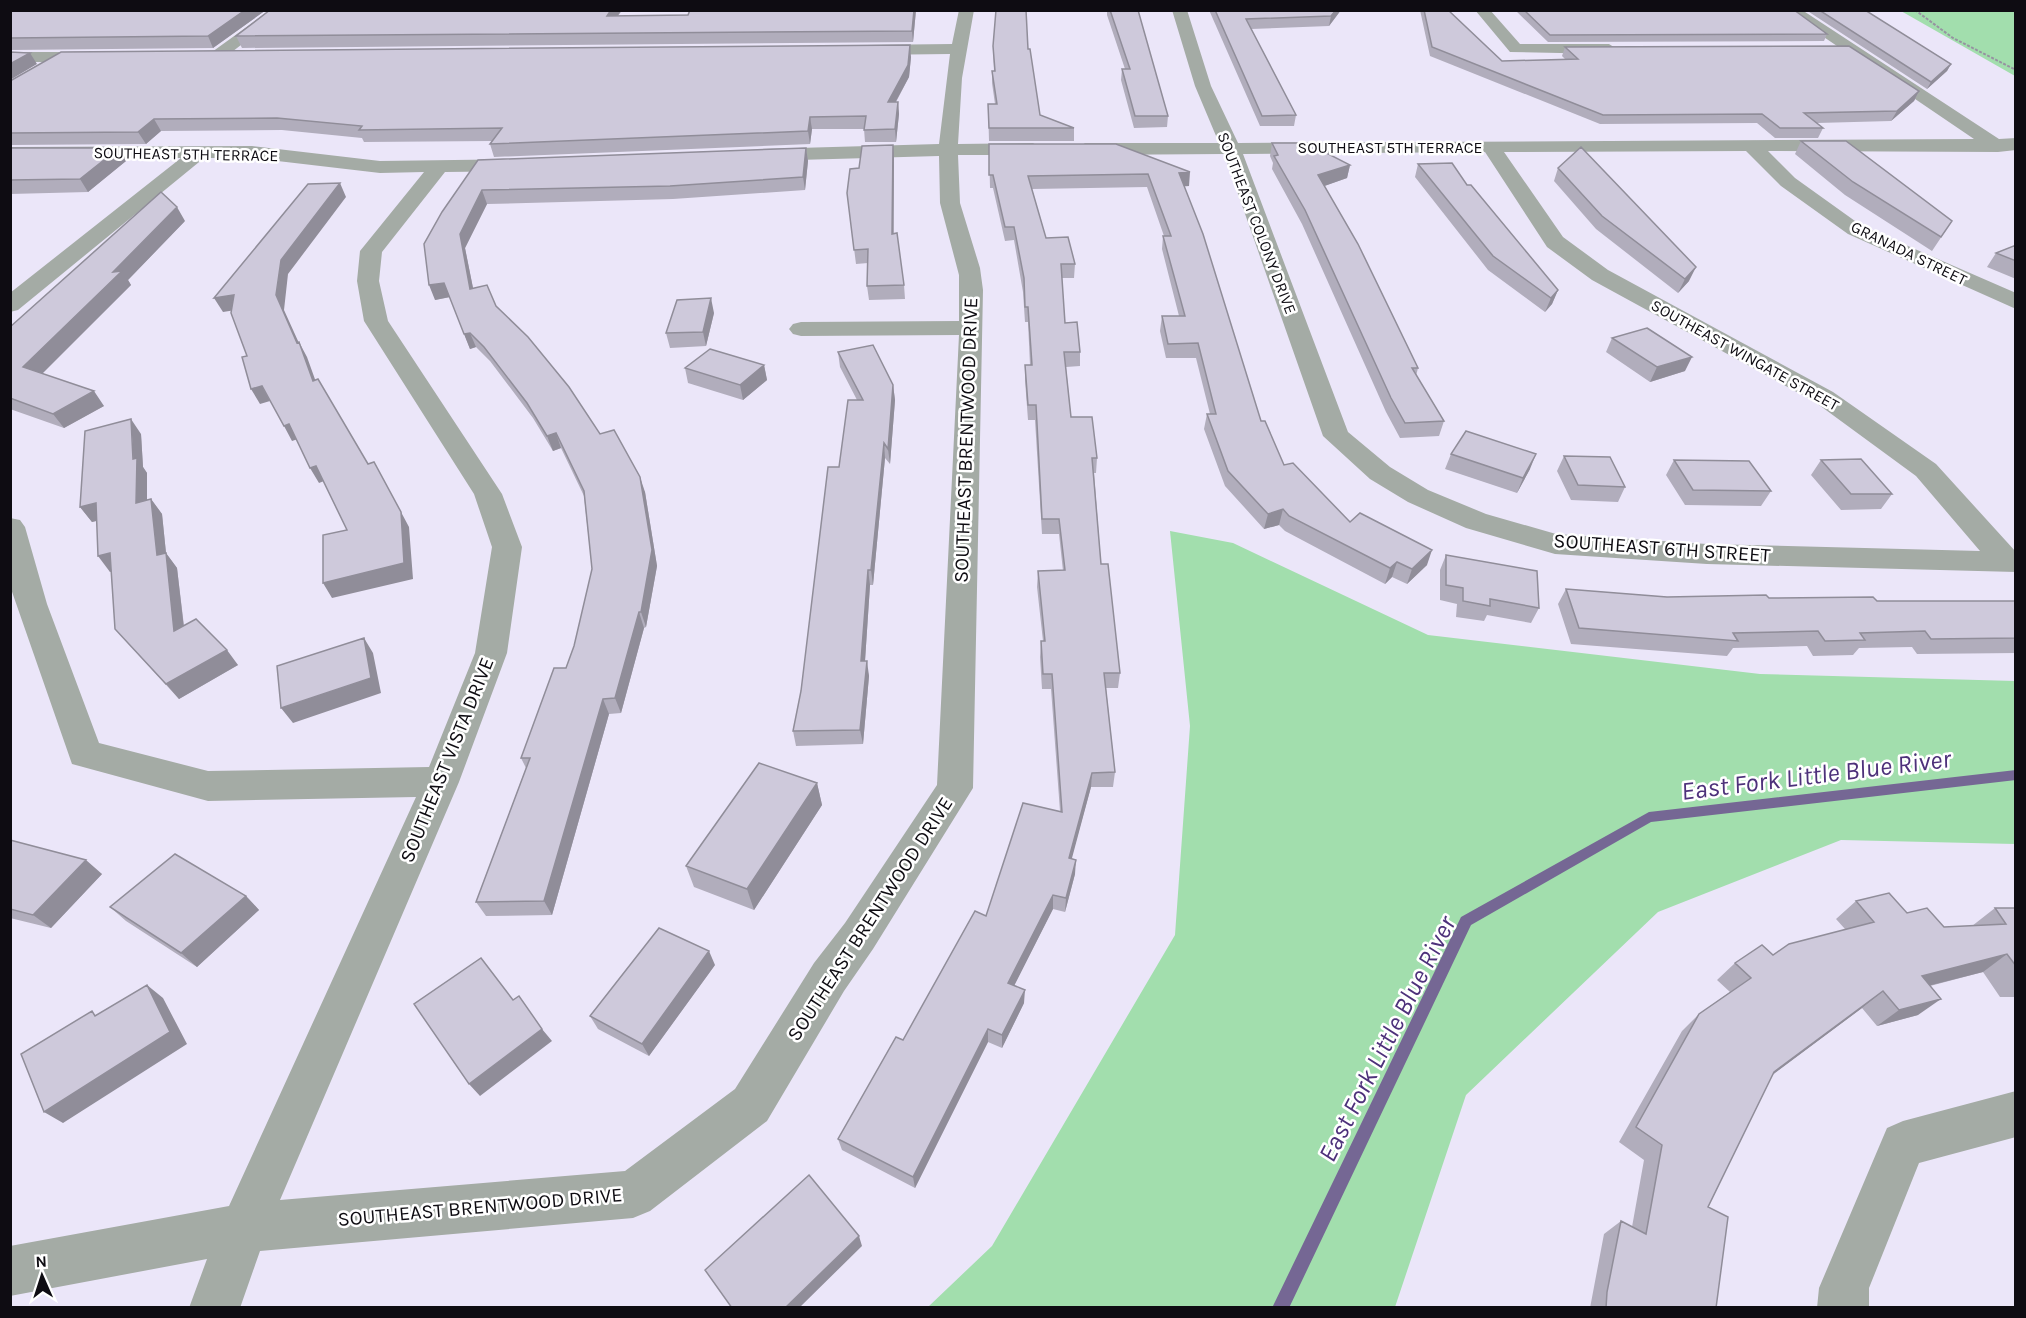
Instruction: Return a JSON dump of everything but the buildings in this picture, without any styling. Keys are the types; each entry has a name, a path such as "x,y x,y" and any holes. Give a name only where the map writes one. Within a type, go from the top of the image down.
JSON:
{"street":[{"path":"242,55 212,55 280,10"},
{"name":"SOUTHEAST BRENTWOOD DRIVE","path":"10,1271 244,1228 633,1194 751,1105 829,976 859,936 955,788 971,328 970,269 956,234 949,194 949,119 957,50 967,10"},
{"name":"SOUTHEAST COLONY DRIVE","path":"1179,10 1203,86 1231,148 1336,436"},
{"path":"1482,10 1516,49 1623,49"},
{"path":"1791,10 2016,157"},
{"path":"1824,48 1848,48"},
{"path":"856,50 957,50"},
{"path":"10,57 111,57"},
{"path":"37,74 63,57"},
{"name":"SOUTHEAST 5TH TERRACE","path":"738,156 833,151 950,149 2016,144"},
{"name":"SOUTHEAST WINGATE STREET","path":"1491,147 1555,242 1600,275 1824,397 1926,470 2011,562"},
{"name":"GRANADA STREET","path":"1753,147 1788,182 1855,230 2016,302"},
{"path":"10,305 201,151"},
{"name":"SOUTHEAST 5TH TERRACE","path":"10,153 252,152 380,168 542,164"},
{"name":"SOUTHEAST VISTA DRIVE","path":"214,1308 244,1228 441,782 491,653 507,547 488,494 376,321 368,281 371,251 440,165"},
{"path":"801,329 971,328"},
{"name":"SOUTHEAST 6TH STREET","path":"1336,436 1380,473 1418,496 1476,522 1555,544 1707,554 2011,562"},
{"path":"10,527 31,604 85,754 208,786 441,782"},
{"path":"1843,1308 1844,1288 1903,1144 2016,1114"}],"path":[{"path":"1916,10 1953,38 2016,70"}],"green space":[{"path":"1901,11 2015,11 2015,76"},
{"path":"1170,531 1233,543 1428,635 1760,674 2015,681 2015,844 1841,840 1658,912 1466,1095 1395,1307 928,1307 992,1246 1175,935 1190,726"}],"waterway":[{"name":"East Fork Little Blue River","path":"1280,1308 1466,921 1649,817 2016,775"}]}
